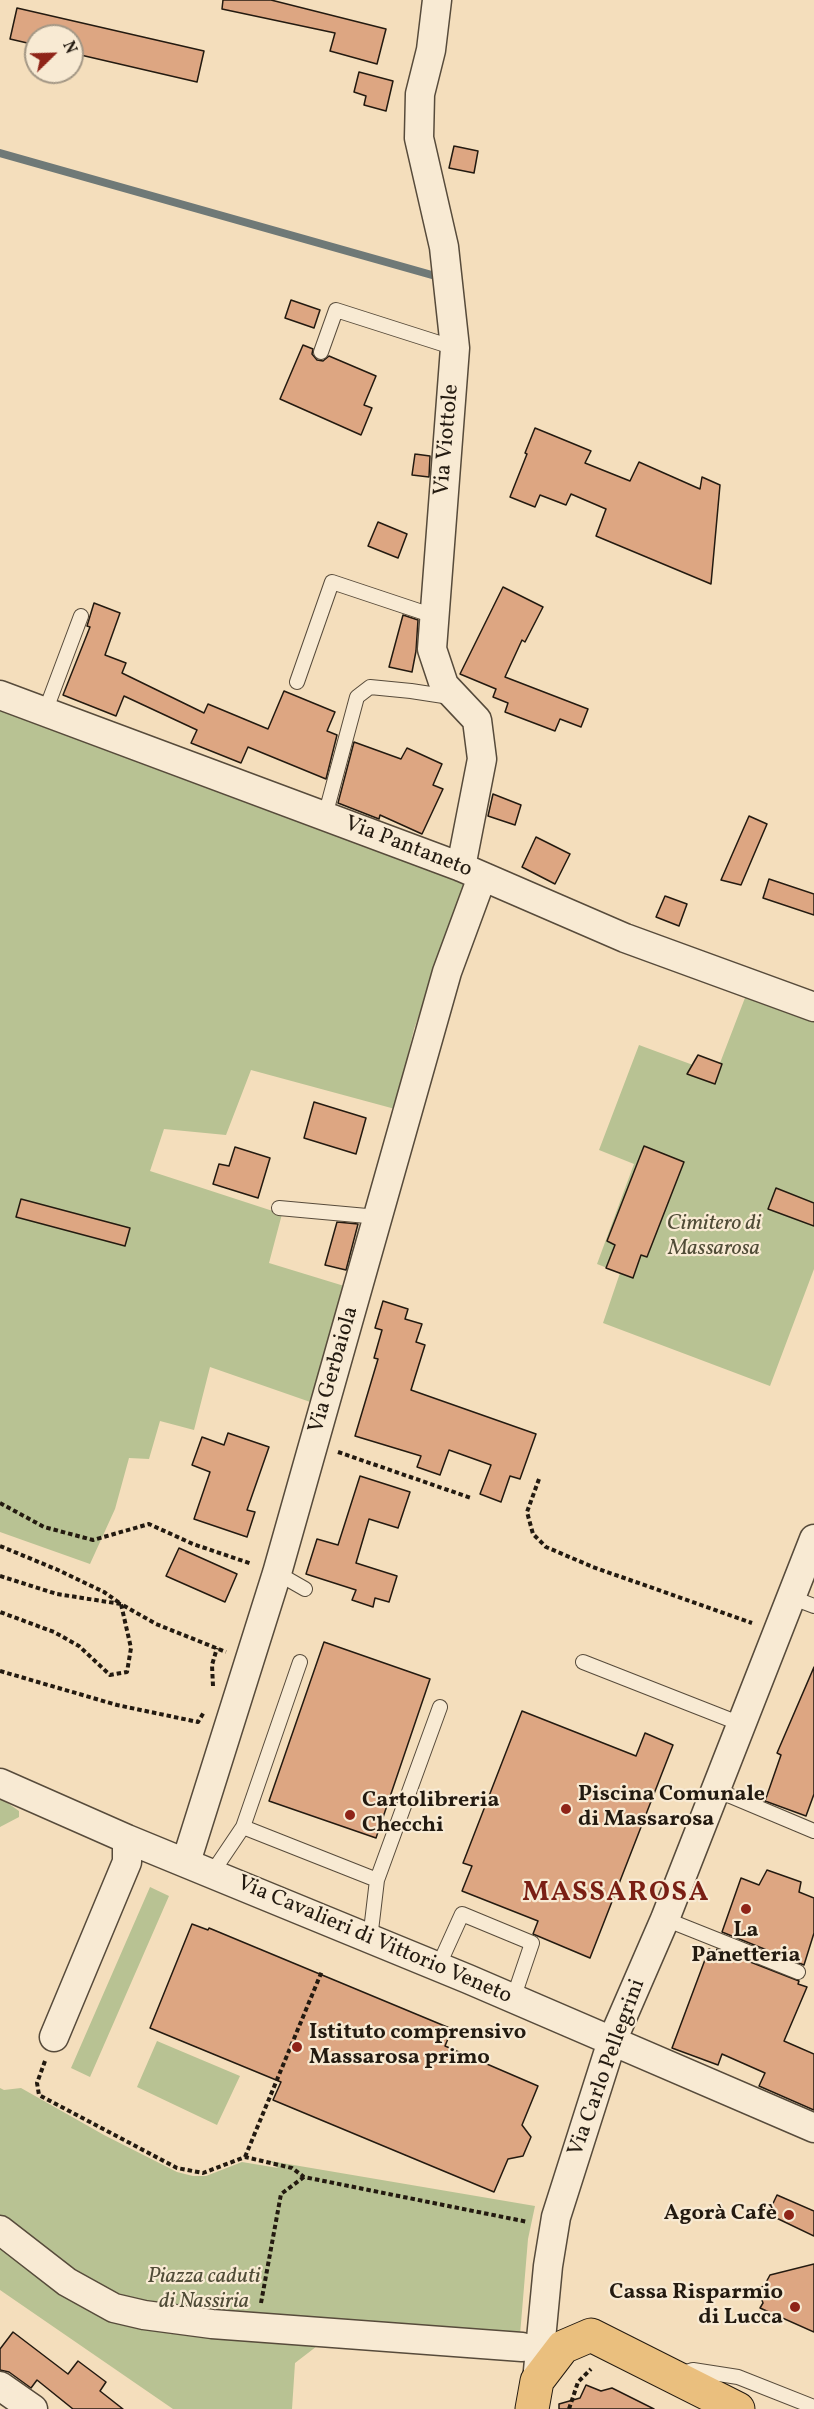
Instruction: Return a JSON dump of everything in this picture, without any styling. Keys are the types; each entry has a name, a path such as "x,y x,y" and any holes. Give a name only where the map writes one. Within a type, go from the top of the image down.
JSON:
{"main road":[{"path":"534,2395 563,2347 591,2335 738,2409"}],"street":[{"name":"Via Viottole","path":"437,0 432,50 420,94 419,138 444,248 455,348 432,649 444,685 477,720 482,759 472,872"},
{"name":"Via Pantaneto","path":"0,695 472,872 625,938 814,1006"},
{"name":"Via Gerbaiola","path":"186,1862 277,1573 447,972 472,872"},
{"name":"Via Carlo Pellegrini","path":"534,2395 548,2266 556,2217 612,2041 665,1919 714,1789 778,1632 803,1602 814,1539"},
{"name":"Via Cavalieri di Vittorio Veneto","path":"0,1783 127,1839 438,1967 814,2128"},
{"path":"54,2037 127,1862 127,1839"},
{"path":"0,2230 67,2282 114,2308 144,2315 258,2328 522,2347"},
{"path":"0,2386 33,2409"}],"lane":[{"path":"321,352 336,310 455,348"},
{"path":"297,682 332,582 434,616"},
{"path":"45,712 81,616"},
{"path":"325,816 357,697 370,687 456,698"},
{"path":"279,1209 378,1216"},
{"path":"277,1573 304,1589"},
{"path":"212,1873 243,1827 300,1662"},
{"path":"583,1662 741,1724"},
{"path":"370,1939 377,1880 440,1707"},
{"path":"714,1789 814,1831"},
{"path":"243,1827 377,1880"},
{"path":"438,1967 462,1914 532,1943 513,1999"},
{"path":"665,1919 798,1972"},
{"path":"672,2376 693,2370 738,2377 814,2407"}],"path":[{"path":"314,1444 471,1498"},
{"path":"539,1479 527,1512 533,1534 546,1547 603,1570 778,1632"},
{"path":"0,1503 44,1527 93,1540 149,1524 193,1544 277,1573"},
{"path":"0,1546 104,1592 156,1624 217,1648 212,1665 213,1696"},
{"path":"0,1576 57,1594 121,1604"},
{"path":"0,1612 54,1632 79,1646 110,1675 127,1672 131,1648 121,1604"},
{"path":"0,1671 117,1705 198,1722 208,1705"},
{"path":"245,2157 322,1971"},
{"path":"54,2037 37,2083 39,2095 177,2168 191,2172 203,2172 245,2157 292,2168 304,2177 537,2223"},
{"path":"258,2328 280,2194 304,2177"},
{"path":"569,2409 578,2382 590,2369 600,2369"}],"green space":[{"path":"0,705 468,881 414,1029 395,1109 251,1070 226,1135 164,1129 150,1171 282,1214 269,1263 354,1289 316,1404 210,1367 194,1430 160,1421 149,1459 129,1458 115,1509 90,1564 0,1532"},
{"name":"Cimitero di Massarosa","path":"748,990 814,1015 814,1269 770,1386 603,1323 620,1273 597,1264 634,1164 599,1150 639,1045 693,1065 698,1055 720,1063"},
{"path":"2,1799 19,1811 19,1817 0,1827 0,1800"},
{"path":"150,1887 169,1896 90,2077 71,2068"},
{"path":"157,2041 240,2076 217,2125 137,2087"},
{"name":"Piazza caduti di Nassiria","path":"0,2088 4,2090 21,2088 104,2135 177,2172 193,2176 206,2176 242,2162 278,2168 270,2161 535,2206 528,2239 518,2359 321,2343 295,2363 292,2409 173,2409 0,2290"}],"building":[{"path":"223,0 271,0 386,29 377,64 330,51 335,33 222,9"},
{"path":"17,8 204,51 197,82 84,56 84,24 24,24 24,42 10,39"},
{"path":"359,72 393,81 386,111 364,105 366,96 354,92"},
{"path":"454,146 478,151 474,173 449,168"},
{"path":"291,300 320,310 314,328 285,318"},
{"path":"303,345 313,349 312,354 317,360 323,361 329,356 376,376 364,405 372,408 361,435 280,399"},
{"path":"535,428 591,451 585,463 630,481 639,462 700,489 702,477 720,485 711,584 596,536 606,509 571,494 566,505 540,495 535,507 510,497"},
{"path":"415,454 430,456 429,477 412,475"},
{"path":"378,522 407,534 398,558 368,546"},
{"path":"503,587 543,607 525,642 522,640 505,677 588,709 581,727 560,719 555,731 505,712 508,703 493,697 496,689 460,674"},
{"path":"94,603 120,613 105,655 126,663 122,673 204,713 208,704 268,729 284,691 335,712 327,731 337,735 326,779 248,747 241,763 191,743 197,730 124,696 116,716 63,695 90,627 87,626"},
{"path":"403,615 418,620 412,672 389,667"},
{"path":"354,742 401,759 407,748 442,764 433,785 443,789 422,834 380,815 379,819 338,803"},
{"path":"493,794 521,805 515,825 488,816"},
{"path":"749,816 767,824 741,885 721,880"},
{"path":"536,837 570,854 555,884 522,867"},
{"path":"769,879 814,894 814,915 763,898"},
{"path":"665,896 687,904 679,926 656,917"},
{"path":"698,1055 722,1064 715,1084 687,1074"},
{"path":"314,1102 366,1118 356,1154 304,1138"},
{"path":"644,1146 684,1162 647,1257 641,1255 633,1278 606,1268 615,1245 607,1241"},
{"path":"235,1147 270,1158 258,1198 213,1184 219,1164 229,1166"},
{"path":"776,1188 814,1203 814,1226 768,1209"},
{"path":"21,1199 130,1228 125,1246 16,1217"},
{"path":"337,1222 358,1224 346,1270 325,1265"},
{"path":"383,1301 408,1309 405,1319 422,1324 416,1342 425,1345 411,1390 536,1434 520,1479 510,1476 501,1502 480,1494 491,1465 449,1450 440,1475 417,1467 421,1456 355,1436 378,1359 374,1358 382,1330 375,1328"},
{"path":"228,1433 269,1447 247,1510 255,1512 247,1537 194,1519 210,1472 192,1465 202,1437 224,1445"},
{"path":"360,1476 410,1492 398,1528 369,1519 356,1563 397,1576 389,1602 375,1598 373,1607 352,1600 356,1590 306,1574 317,1539 338,1545"},
{"path":"179,1548 237,1574 225,1602 166,1576"},
{"path":"324,1642 430,1679 376,1838 269,1801"},
{"path":"814,1667 814,1794 806,1816 765,1801 781,1755 777,1753"},
{"name":"Piscina Comunale di Massarosa","path":"522,1711 636,1756 645,1733 673,1745 590,1958 533,1934 538,1921 462,1891 472,1866 463,1863"},
{"path":"767,1870 801,1882 799,1892 814,1898 814,1933 804,1965 722,1932 741,1878 759,1885"},
{"path":"192,1924 208,1930 209,1928 452,2029 445,2046 538,2086 522,2125 531,2137 523,2156 508,2159 494,2192 273,2100 281,2082 150,2028"},
{"path":"709,1949 716,1952 717,1949 799,1981 798,1984 807,1987 784,2041 814,2054 814,2110 759,2086 765,2073 722,2054 718,2065 672,2048"},
{"path":"777,2195 814,2211 814,2236 768,2214"},
{"path":"814,2264 814,2332 760,2308 763,2303 758,2289 764,2286 770,2275"},
{"path":"13,2332 68,2374 78,2361 106,2382 100,2391 123,2409 73,2409 37,2380 31,2388 9,2372 0,2370 0,2349"},
{"path":"586,2385 601,2391 612,2388 654,2409 559,2409 559,2404 580,2398"}],"waterway":[{"path":"0,153 439,277"}],"place":[{"name":"Piscina Comunale di Massarosa","path":"566,1809"},
{"name":"Cartolibreria Checchi","path":"350,1815"},
{"name":"La Panetteria","path":"746,1909"},
{"name":"Istituto comprensivo Massarosa primo","path":"297,2047"},
{"name":"Agorà Cafè","path":"789,2215"},
{"name":"Cassa Risparmio di Lucca","path":"795,2307"}],"district":[{"name":"MASSAROSA","path":"616,1895"}]}
